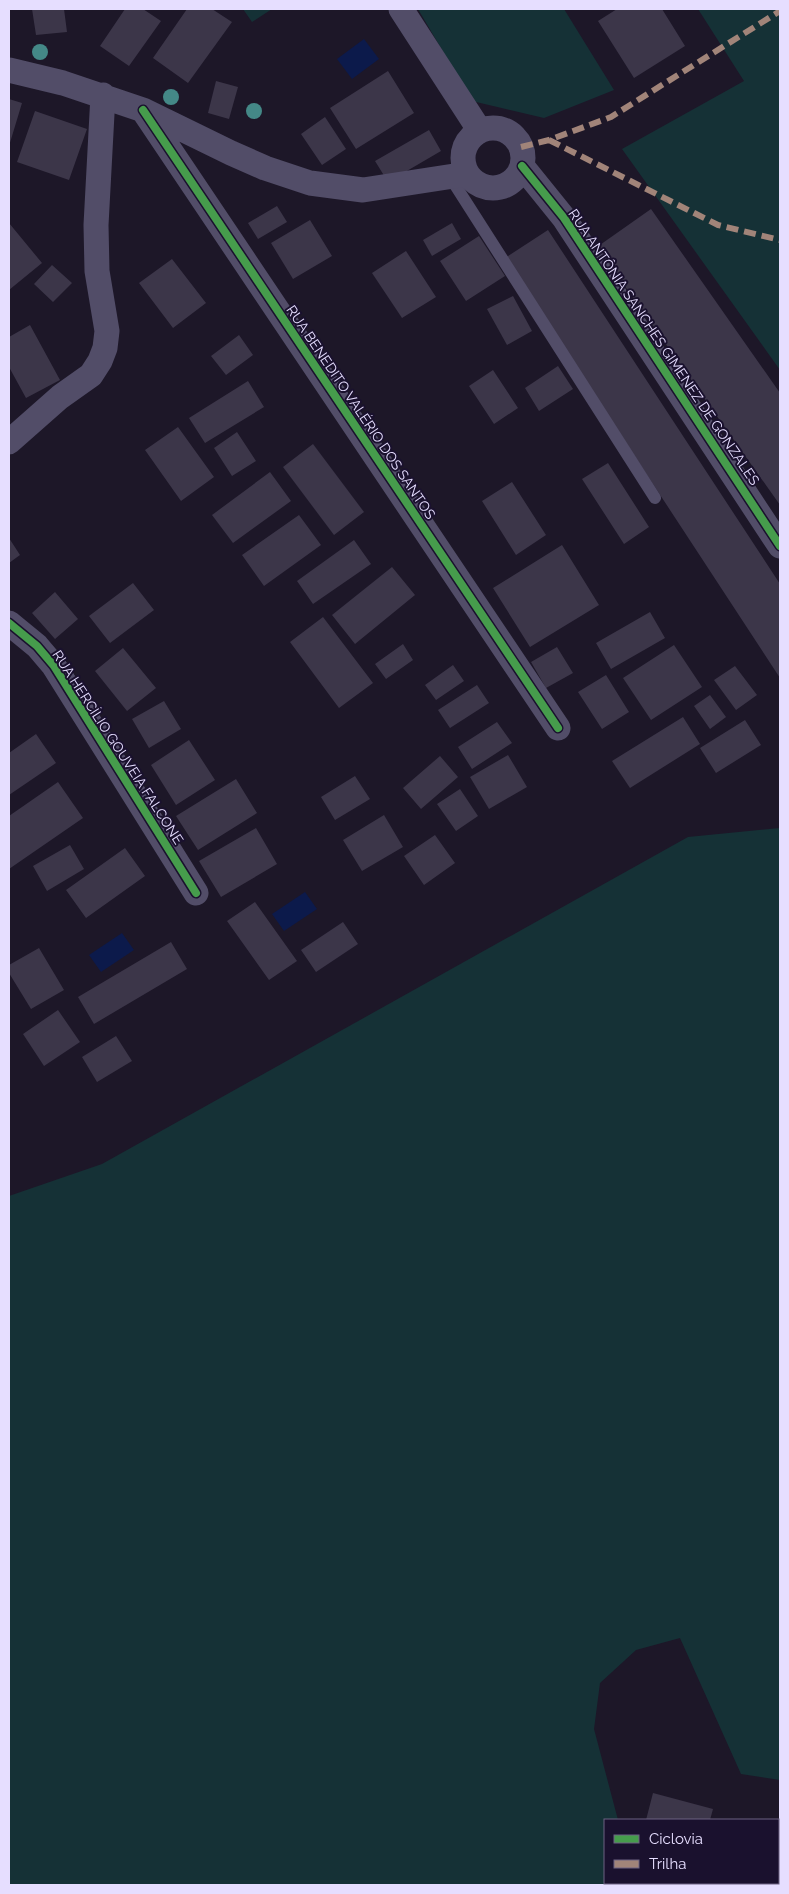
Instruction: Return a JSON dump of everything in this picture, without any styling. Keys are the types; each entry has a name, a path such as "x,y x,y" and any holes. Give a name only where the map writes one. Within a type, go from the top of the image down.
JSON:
{"street":[{"path":"401,9 480,132"},
{"path":"9,70 64,83 143,110 230,153 265,168 310,183 363,190 459,175 480,186 498,188 513,181 519,174 523,156 521,147 508,132 499,129 489,129 480,132 472,137 466,145 463,165 459,175"},
{"path":"9,442 60,397 91,375 105,348 107,331 97,271 96,226 103,95"},
{"name":"RUA BENEDITO VALÉRIO DOS SANTOS","path":"143,110 558,728"},
{"name":"RUA ANTÔNIA SANCHES GIMENEZ DE GONZALES","path":"522,166 564,218 780,546"},
{"name":"RUA HERCÍLIO GOUVEIA FALCONE","path":"9,623 37,646 54,666 196,893"}],"lane":[{"path":"459,175 656,498"}],"green space":[{"path":"243,9 272,9 252,22"},
{"path":"418,9 564,9 614,90 544,118 472,101"},
{"path":"698,9 780,9 780,370 622,149 744,81"},
{"path":"780,828 780,1780 741,1774 680,1638 636,1650 600,1683 594,1729 618,1819 604,1819 604,1884 635,1885 9,1885 9,1196 102,1164 688,837"}],"water":[{"path":"364,39 379,59 352,79 337,59"},
{"path":"305,892 317,909 284,931 272,914"},
{"path":"122,933 134,950 101,972 89,955"}],"building":[{"path":"32,9 64,9 67,32 36,35"},
{"path":"125,9 143,9 161,21 129,66 100,46"},
{"path":"187,9 212,9 232,22 188,83 153,58"},
{"path":"617,9 662,9 685,46 634,78 598,21"},
{"path":"388,71 414,113 356,149 330,108"},
{"path":"216,81 238,87 229,119 208,113"},
{"path":"9,99 22,103 9,146"},
{"path":"35,111 87,129 69,180 17,162"},
{"path":"325,117 346,149 322,165 301,134"},
{"path":"429,130 441,151 388,182 375,161"},
{"path":"277,206 287,222 258,239 248,223"},
{"path":"651,209 780,393 780,505 597,247"},
{"path":"310,220 332,256 293,279 271,243"},
{"path":"9,223 42,263 9,290"},
{"path":"452,223 461,239 432,256 423,240"},
{"path":"548,230 780,584 780,678 505,258"},
{"path":"479,236 505,276 466,301 440,261"},
{"path":"406,251 436,297 402,318 372,273"},
{"path":"172,259 206,303 173,328 139,283"},
{"path":"52,265 72,283 53,302 34,284"},
{"path":"513,296 532,331 507,345 487,309"},
{"path":"30,325 60,380 26,398 9,367 9,337"},
{"path":"239,335 253,355 226,375 211,356"},
{"path":"558,366 573,389 539,411 525,388"},
{"path":"493,370 518,408 494,424 469,386"},
{"path":"248,381 264,407 205,443 189,418"},
{"path":"178,427 214,477 181,501 145,450"},
{"path":"237,432 256,461 232,476 214,448"},
{"path":"313,444 364,512 334,535 283,467"},
{"path":"608,463 649,527 624,544 582,479"},
{"path":"270,472 291,501 233,543 212,515"},
{"path":"512,482 546,535 516,555 482,501"},
{"path":"299,515 321,545 264,586 242,555"},
{"path":"9,538 20,555 9,563"},
{"path":"354,540 371,564 313,604 297,581"},
{"path":"562,545 599,605 530,647 493,588"},
{"path":"392,567 415,595 355,644 332,615"},
{"path":"133,583 154,610 110,643 89,616"},
{"path":"55,592 78,619 55,639 32,613"},
{"path":"650,612 665,638 611,669 596,643"},
{"path":"323,617 373,683 339,708 290,642"},
{"path":"403,644 413,660 386,679 375,664"},
{"path":"674,645 702,687 651,720 623,678"},
{"path":"557,647 573,673 546,688 531,662"},
{"path":"123,648 156,688 127,711 95,671"},
{"path":"453,665 464,681 436,700 425,685"},
{"path":"735,666 757,695 736,710 714,680"},
{"path":"606,675 629,712 602,729 578,692"},
{"path":"477,685 489,703 450,728 438,710"},
{"path":"710,695 726,717 710,729 694,706"},
{"path":"164,701 181,729 149,748 132,719"},
{"path":"683,717 700,744 630,788 612,761"},
{"path":"745,720 761,745 716,773 700,748"},
{"path":"497,722 512,743 472,769 458,747"},
{"path":"36,734 56,763 9,795 9,753"},
{"path":"189,740 215,780 176,805 151,765"},
{"path":"508,755 527,787 489,809 470,777"},
{"path":"440,756 458,777 421,809 403,788"},
{"path":"355,776 370,799 335,820 321,797"},
{"path":"236,779 257,813 198,850 176,816"},
{"path":"58,782 83,818 9,869 9,816"},
{"path":"460,789 478,816 456,831 437,804"},
{"path":"384,815 403,847 362,871 343,840"},
{"path":"256,828 277,864 221,897 199,861"},
{"path":"435,835 455,863 424,885 404,856"},
{"path":"70,845 84,869 47,891 33,866"},
{"path":"125,848 145,876 86,918 66,890"},
{"path":"255,902 297,961 269,980 227,921"},
{"path":"343,922 358,944 316,972 301,950"},
{"path":"171,942 187,969 94,1024 78,997"},
{"path":"39,948 64,990 31,1009 9,973 9,965"},
{"path":"58,1010 80,1042 44,1066 23,1034"},
{"path":"116,1036 132,1061 97,1082 82,1057"},
{"path":"653,1793 713,1809 710,1819 646,1819"},
{"path":"780,1860 780,1879 779,1878"}],"marked path":[{"path":"521,147 549,140 611,117 780,11"},
{"path":"549,140 718,225 780,240"}],"cycle path":[{"path":"143,110 558,728"},
{"path":"522,166 564,218 780,546"},
{"path":"9,623 37,646 54,666 196,893"}]}
